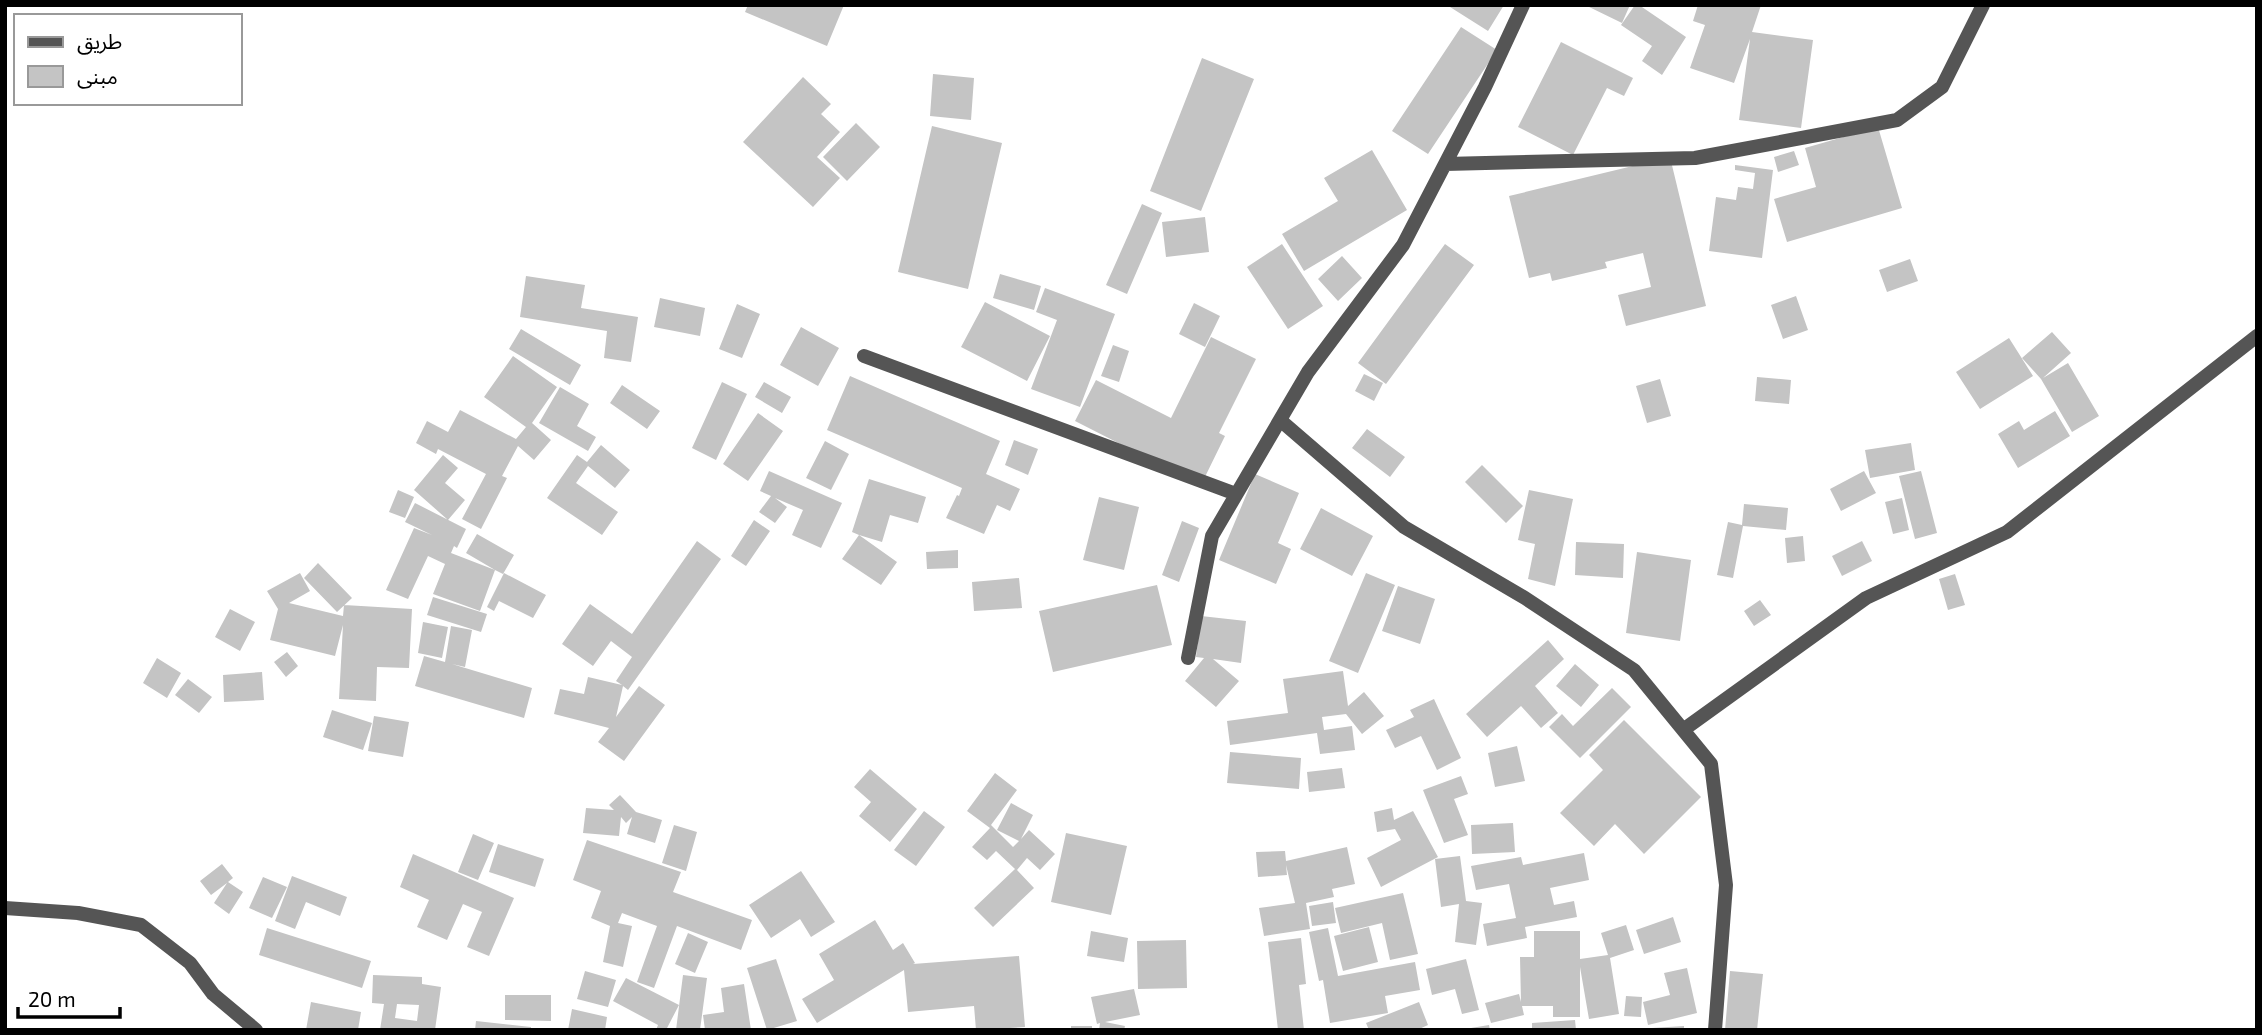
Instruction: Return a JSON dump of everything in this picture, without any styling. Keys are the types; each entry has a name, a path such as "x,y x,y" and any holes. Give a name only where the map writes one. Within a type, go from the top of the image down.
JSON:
{"street":[{"path":"1188,657 1212,536 1308,372 1403,245 1485,87 1523,5"},
{"path":"1445,164 1695,158 1897,120 1942,87 1983,5"},
{"path":"1683,730 1866,598 2007,533 2257,336"},
{"path":"864,356 1236,494"},
{"path":"1280,420 1404,527 1525,598 1634,670 1711,764 1726,885 1714,1030"},
{"path":"5,908 78,913 141,925 190,963 213,994 256,1030"}],"building":[{"path":"748,5 844,5 827,46 745,12"},
{"path":"1504,5 1488,31 1450,7"},
{"path":"1585,5 1630,5 1622,23"},
{"path":"1635,5 1639,5 1686,37 1662,75 1642,61 1652,46 1621,25"},
{"path":"1698,5 1761,5 1752,32 1813,40 1801,128 1739,120 1750,39 1734,83 1690,68 1705,25 1693,21"},
{"path":"1461,27 1497,50 1428,154 1392,131"},
{"path":"1561,42 1633,78 1624,96 1607,88 1573,155 1518,127"},
{"path":"1202,58 1254,79 1201,211 1150,191"},
{"path":"933,74 974,78 971,120 930,116"},
{"path":"803,77 831,104 821,114 840,132 817,157 840,178 813,207 743,142"},
{"path":"856,123 880,147 847,181 823,157"},
{"path":"932,126 1002,143 968,289 898,272"},
{"path":"1878,127 1902,208 1787,242 1774,199 1816,187 1805,148"},
{"path":"1372,150 1407,210 1304,271 1282,234 1338,201 1324,178"},
{"path":"1794,151 1799,165 1778,172 1774,157"},
{"path":"1670,157 1706,306 1626,326 1618,295 1651,287 1643,253 1605,262 1607,268 1552,281 1550,273 1529,278 1509,196"},
{"path":"1735,165 1773,170 1762,258 1709,251 1716,197 1736,200 1738,187 1753,189 1755,173 1735,170"},
{"path":"1142,204 1162,213 1127,294 1106,285"},
{"path":"1205,217 1209,252 1166,257 1162,222"},
{"path":"1282,244 1323,306 1288,329 1247,267"},
{"path":"1445,244 1474,265 1386,384 1358,363"},
{"path":"1342,256 1362,278 1338,301 1318,279"},
{"path":"1910,259 1918,281 1887,292 1879,270"},
{"path":"1000,274 1041,286 1034,310 993,298"},
{"path":"526,276 585,285 581,308 638,317 631,362 604,358 607,331 520,317"},
{"path":"1045,288 1115,314 1080,407 1031,389 1057,320 1036,312"},
{"path":"1796,296 1808,330 1783,339 1771,305"},
{"path":"660,298 705,308 700,336 654,327"},
{"path":"985,302 1050,336 1027,381 961,347"},
{"path":"1194,303 1220,316 1205,347 1179,334"},
{"path":"737,304 760,314 742,358 719,349"},
{"path":"801,327 839,348 818,386 780,365"},
{"path":"521,329 581,365 570,385 509,349"},
{"path":"2052,332 2071,353 2043,378 2068,363 2099,416 2072,432 2041,379 2022,358"},
{"path":"1211,337 1256,359 1219,433 1225,436 1201,485 1075,421 1096,380 1171,418"},
{"path":"2009,338 2033,376 1980,409 1956,372"},
{"path":"1113,345 1129,351 1119,382 1101,376"},
{"path":"513,356 557,387 532,423 551,440 534,460 518,446 502,476 507,478 481,529 462,519 486,474 438,449 436,454 416,443 427,421 448,432 460,410 516,439 526,427 484,397"},
{"path":"1364,374 1383,383 1374,401 1355,391"},
{"path":"850,376 1000,441 986,474 1020,489 1010,511 997,505 984,534 946,518 962,488 827,430"},
{"path":"1757,377 1791,380 1789,404 1755,401"},
{"path":"1660,379 1671,416 1647,423 1636,386"},
{"path":"722,382 747,394 716,460 692,448"},
{"path":"764,382 791,397 782,413 755,397"},
{"path":"622,385 660,411 647,429 610,403"},
{"path":"560,387 589,404 577,426 596,437 588,451 539,423"},
{"path":"2055,411 2070,436 2018,468 1998,434 2019,421 2024,430"},
{"path":"758,413 783,431 748,481 723,464"},
{"path":"1367,429 1405,457 1390,477 1352,448"},
{"path":"1014,440 1038,449 1028,475 1005,465"},
{"path":"825,441 849,454 831,490 806,478"},
{"path":"1911,443 1915,470 1870,478 1865,450"},
{"path":"601,445 630,470 615,488 588,466 576,483 618,512 602,535 547,498 577,455 587,462"},
{"path":"443,455 458,468 445,483 465,500 448,520 414,490"},
{"path":"1482,465 1523,506 1506,523 1465,482"},
{"path":"769,471 842,503 821,548 792,535 803,510 775,498 787,507 775,523 759,512 771,496 760,491"},
{"path":"1864,471 1876,493 1841,511 1830,489"},
{"path":"1921,471 1937,533 1915,539 1899,476"},
{"path":"1255,474 1299,493 1278,543 1291,549 1276,584 1219,560"},
{"path":"869,479 926,497 918,523 890,515 882,542 852,532"},
{"path":"398,490 414,497 405,518 389,512"},
{"path":"1529,490 1573,499 1555,586 1528,579 1535,544 1518,540"},
{"path":"1099,497 1139,507 1124,570 1083,560"},
{"path":"1902,498 1909,530 1893,534 1885,502"},
{"path":"415,503 466,529 457,548 454,546 451,553 495,570 480,611 433,594 445,564 428,556 408,599 386,590 414,528 432,535 405,522"},
{"path":"1744,504 1788,508 1786,530 1743,526 1733,578 1717,575 1728,522 1742,525"},
{"path":"1321,508 1373,536 1352,576 1300,549"},
{"path":"754,520 770,531 746,566 731,556"},
{"path":"1182,521 1199,528 1179,582 1162,575"},
{"path":"477,534 514,555 503,574 466,553"},
{"path":"859,535 897,562 881,585 842,559"},
{"path":"1803,536 1805,561 1787,563 1785,538"},
{"path":"697,541 721,559 628,690 623,686 616,717 639,686 665,705 624,761 598,742 609,728 554,714 560,689 584,694 588,677 622,685 616,681 632,657 611,641 593,666 562,644 590,604 632,634"},
{"path":"1862,541 1872,561 1842,576 1832,556"},
{"path":"1576,542 1624,544 1623,578 1575,575"},
{"path":"958,550 958,568 927,569 926,552"},
{"path":"1637,552 1691,560 1680,641 1626,633"},
{"path":"318,563 352,598 337,612 304,578"},
{"path":"300,573 310,591 289,603 343,616 344,605 412,609 409,668 377,667 376,701 339,699 343,625 335,656 270,640 278,609 267,591"},
{"path":"504,573 546,595 533,618 499,601 494,611 487,607"},
{"path":"1366,573 1395,585 1358,673 1329,661"},
{"path":"1955,574 1965,605 1948,610 1939,579"},
{"path":"1019,578 1022,608 974,611 972,582"},
{"path":"1157,585 1172,645 1053,672 1039,611"},
{"path":"1398,586 1435,599 1420,644 1382,631"},
{"path":"433,597 487,614 481,632 427,615"},
{"path":"1760,600 1771,615 1754,626 1744,611"},
{"path":"230,609 255,622 240,651 215,637"},
{"path":"1201,616 1246,621 1241,663 1213,659 1239,681 1216,707 1185,681 1204,658 1196,657"},
{"path":"423,622 448,627 442,658 418,653"},
{"path":"451,626 472,630 465,667 452,664 532,688 524,718 415,686 424,656 445,662"},
{"path":"1548,640 1564,659 1535,686 1558,713 1541,728 1521,706 1487,737 1466,714"},
{"path":"287,652 298,666 286,677 274,662"},
{"path":"157,658 181,673 167,698 143,683"},
{"path":"1575,664 1599,685 1581,707 1556,686"},
{"path":"1343,671 1348,706 1364,692 1384,716 1362,734 1346,714 1322,717 1324,730 1352,726 1355,750 1320,754 1317,733 1230,745 1227,721 1288,713 1283,679"},
{"path":"262,672 264,700 224,702 223,675"},
{"path":"188,679 212,697 199,713 175,695"},
{"path":"1612,688 1631,707 1580,758 1549,727 1562,714 1573,726"},
{"path":"1434,699 1461,758 1437,770 1421,736 1395,748 1386,730 1414,717 1410,710"},
{"path":"332,710 372,723 363,750 323,737"},
{"path":"374,716 409,722 403,757 368,751"},
{"path":"1624,720 1701,797 1644,854 1615,824 1594,846 1560,813 1603,770 1589,755"},
{"path":"1517,746 1525,781 1495,787 1488,753"},
{"path":"1230,752 1301,758 1299,789 1227,783"},
{"path":"1342,768 1345,788 1309,792 1307,772"},
{"path":"870,769 917,809 890,842 859,816 871,802 854,787"},
{"path":"995,773 1017,790 991,825 1013,847 1019,841 997,830 1011,803 1033,815 1021,839 1029,830 1055,854 1040,870 1027,858 1017,870 1034,888 993,927 974,908 1015,869 996,851 987,860 972,847 990,828 967,811"},
{"path":"1461,776 1468,794 1454,799 1468,835 1444,843 1423,790"},
{"path":"620,795 636,812 662,820 655,843 627,834 632,817 626,823 621,817 619,836 583,833 586,808 614,810 609,805"},
{"path":"1392,808 1394,820 1413,811 1438,857 1381,887 1367,858 1401,840 1395,829 1377,832 1374,812"},
{"path":"924,811 945,827 916,866 894,850"},
{"path":"1513,823 1515,852 1472,854 1471,825"},
{"path":"674,825 697,832 686,871 662,863"},
{"path":"1066,833 1127,846 1111,915 1051,902"},
{"path":"473,834 494,843 478,880 458,872"},
{"path":"587,840 681,872 673,892 752,920 741,950 677,926 654,988 637,982 657,926 622,913 618,923 632,926 623,967 603,962 610,926 591,918 601,891 573,880"},
{"path":"498,844 544,859 535,887 489,872"},
{"path":"1347,847 1355,884 1332,889 1334,897 1306,903 1310,929 1264,936 1259,908 1295,903 1286,865 1287,875 1258,877 1256,852 1285,851 1286,861"},
{"path":"1584,853 1589,880 1550,888 1554,905 1574,901 1577,917 1525,927 1527,938 1487,946 1483,924 1516,918 1509,884 1476,890 1471,866 1521,857 1523,865"},
{"path":"413,854 514,898 489,956 467,947 482,912 463,904 447,940 417,927 429,900 400,887"},
{"path":"1460,856 1466,901 1482,903 1476,945 1455,942 1459,904 1441,907 1435,859"},
{"path":"222,864 233,878 228,882 243,892 229,914 214,903 227,883 211,895 200,881"},
{"path":"801,871 835,922 811,937 800,919 771,938 749,905"},
{"path":"292,876 347,897 340,916 306,902 295,929 275,921"},
{"path":"263,877 287,887 272,918 249,908"},
{"path":"1403,893 1418,954 1390,960 1382,923 1341,933 1335,908"},
{"path":"1333,902 1336,923 1312,926 1309,906"},
{"path":"1673,917 1681,942 1644,954 1636,930"},
{"path":"875,920 893,950 903,943 915,963 913,964 1019,956 1025,1027 976,1030 974,1006 908,1012 904,970 817,1023 802,999 834,980 819,954"},
{"path":"1626,925 1634,950 1610,958 1619,1014 1589,1019 1580,967 1580,1017 1553,1017 1553,1006 1522,1006 1524,1015 1491,1023 1485,1003 1519,994 1521,1002 1520,957 1534,957 1534,931 1580,931 1580,959 1608,955 1601,933"},
{"path":"1369,927 1378,962 1343,971 1334,936"},
{"path":"267,928 371,961 362,988 259,955"},
{"path":"1328,928 1338,976 1415,962 1420,990 1385,996 1388,1013 1330,1023 1323,980 1319,981 1309,932"},
{"path":"1091,931 1128,938 1124,962 1087,956"},
{"path":"688,933 708,942 695,973 675,964"},
{"path":"1301,938 1306,984 1299,985 1304,1030 1278,1030 1268,942"},
{"path":"1186,940 1187,988 1138,989 1137,941"},
{"path":"776,959 797,1021 767,1030 747,968"},
{"path":"1466,959 1479,1010 1462,1014 1455,989 1432,995 1426,969"},
{"path":"1687,968 1697,1013 1648,1025 1643,1002 1670,995 1664,973"},
{"path":"585,971 616,980 608,1007 577,999"},
{"path":"1730,971 1763,974 1757,1030 1725,1030"},
{"path":"373,975 422,977 422,984 441,987 435,1030 380,1030 384,1004 372,1003","holes":["397,1004 419,1005 417,1021 395,1018"]},
{"path":"683,975 707,978 700,1030 676,1030"},
{"path":"626,978 679,1005 666,1030 656,1030 658,1025 613,1001"},
{"path":"744,984 751,1030 705,1030 703,1015 724,1012 721,988"},
{"path":"1134,989 1140,1015 1105,1022 1125,1026 1124,1030 1099,1030 1100,1023 1097,1024 1091,997"},
{"path":"505,995 551,995 551,1021 505,1020"},
{"path":"1626,996 1642,997 1641,1017 1624,1016"},
{"path":"311,1002 361,1012 358,1030 306,1030"},
{"path":"1419,1002 1428,1025 1417,1030 1369,1030 1366,1023"},
{"path":"572,1009 607,1017 605,1030 568,1030"},
{"path":"1575,1020 1576,1030 1532,1030 1532,1023"},
{"path":"476,1021 531,1027 531,1030 475,1030"},
{"path":"1489,1025 1490,1030 1471,1030 1471,1028"},
{"path":"1071,1026 1092,1026 1092,1030 1071,1030"},
{"path":"1684,1026 1684,1030 1652,1030 1652,1028"}]}
